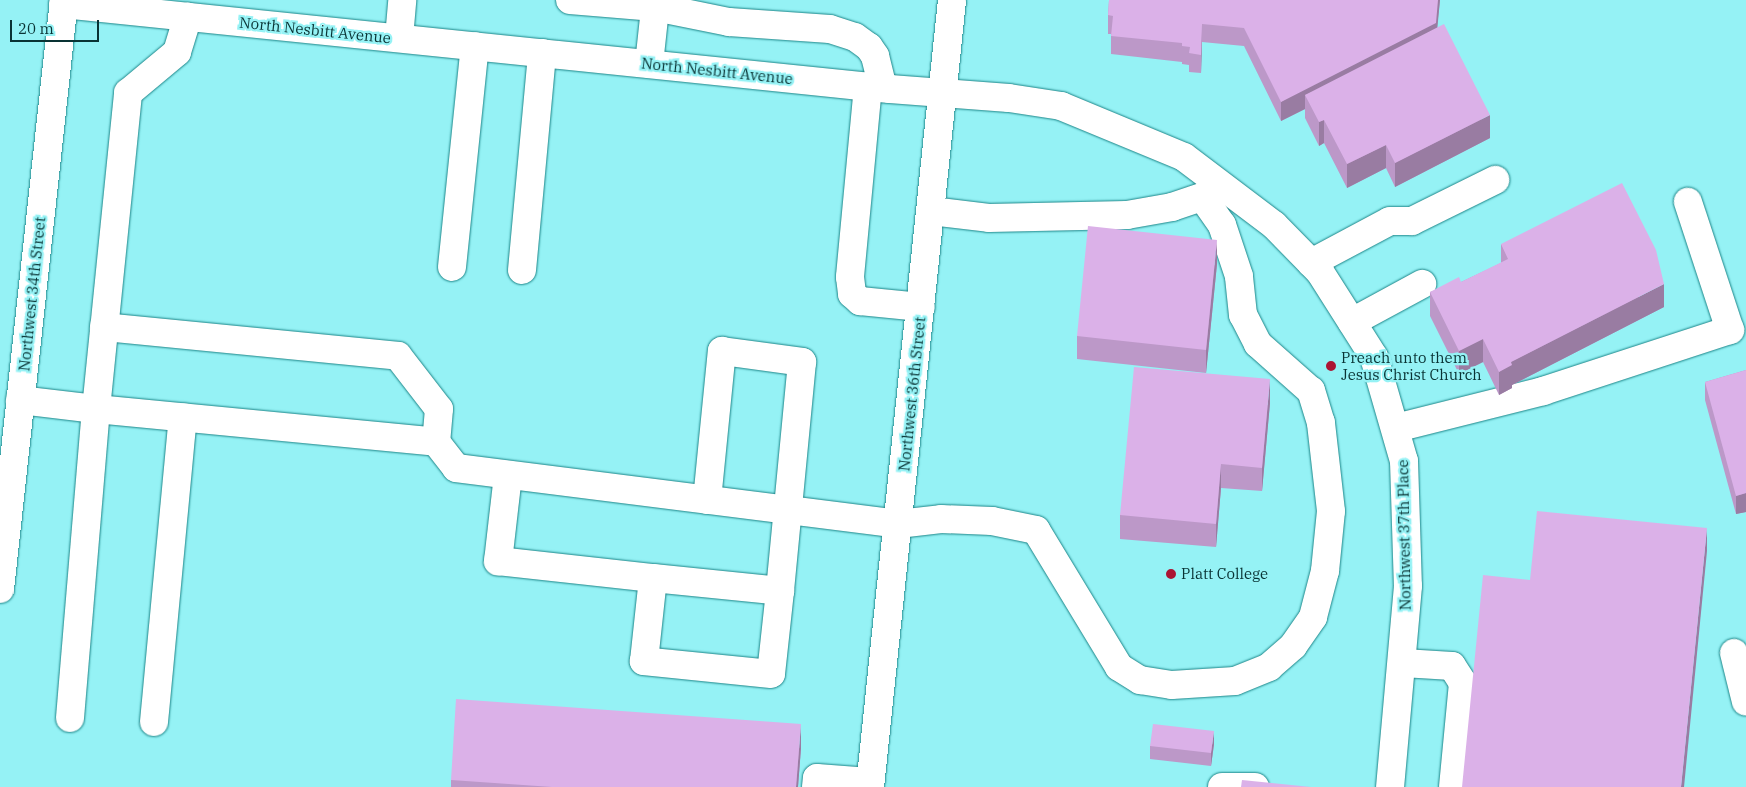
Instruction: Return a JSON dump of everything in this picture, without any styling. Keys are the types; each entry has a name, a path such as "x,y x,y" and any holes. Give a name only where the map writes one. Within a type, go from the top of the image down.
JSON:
{"street":[{"path":"398,38 402,0"},
{"path":"570,0 655,4 729,22 813,27 855,37 875,56 875,87 850,277 852,294 860,301 920,307"},
{"name":"Northwest 36th Street","path":"870,784 952,0"},
{"name":"North Nesbitt Avenue","path":"64,2 188,17 875,87 943,92 1061,106 1184,157 1214,193 1274,225 1316,267"},
{"name":"Northwest 34th Street","path":"0,589 64,2"},
{"path":"649,64 655,4"},
{"path":"70,718 96,409 128,94 177,52 188,17"},
{"path":"452,267 475,46"},
{"path":"522,270 542,53"},
{"path":"1316,267 1390,221 1412,221 1495,180"},
{"path":"104,328 398,356 439,409 436,442 456,468 898,524 950,519 992,521 1036,530 1118,666 1140,680 1172,685 1235,681 1269,666 1293,646 1313,617 1325,571 1331,511 1321,423 1311,391 1258,344 1243,315 1239,276 1222,225 1214,193 1128,215 989,218 931,211"},
{"path":"1396,428 1543,391 1730,330 1688,202"},
{"name":"Northwest 37th Place","path":"1316,267 1374,357 1404,461 1408,577 1403,663 1390,787"},
{"path":"1352,322 1422,284"},
{"path":"653,578 644,661 771,674 802,362 722,351 707,500"},
{"path":"20,400 436,442"},
{"path":"154,722 183,417"},
{"path":"508,475 498,560 780,591"},
{"path":"1734,653 1746,702"},
{"path":"1403,663 1452,666 1463,683 1453,787"},
{"path":"816,787 817,778 870,784"},
{"path":"1222,787 1255,787"}],"building":[{"path":"1109,0 1438,0 1436,23 1281,102 1244,28 1202,24 1201,55 1189,53 1190,47 1182,46 1182,43 1111,36 1113,16 1108,15"},
{"path":"1444,24 1490,115 1395,163 1386,145 1347,164 1324,120 1319,122 1305,95"},
{"path":"1622,183 1656,250 1664,284 1511,362 1512,365 1499,372 1483,339 1459,351 1430,292 1459,277 1461,282 1508,259 1501,244"},
{"path":"1088,226 1217,240 1206,350 1077,336"},
{"path":"1134,367 1270,379 1262,468 1221,464 1216,524 1120,515"},
{"path":"1746,370 1746,493 1736,496 1705,382"},
{"path":"1537,511 1707,528 1681,787 1462,787 1483,575 1530,580"},
{"path":"456,699 801,724 796,787 552,787 451,780"},
{"path":"1153,724 1214,731 1211,753 1150,746"},
{"path":"1242,780 1311,787 1241,787"}],"place":[{"name":"Preach unto them Jesus Christ Church","path":"1331,366"},
{"name":"Platt College","path":"1171,574"}]}
